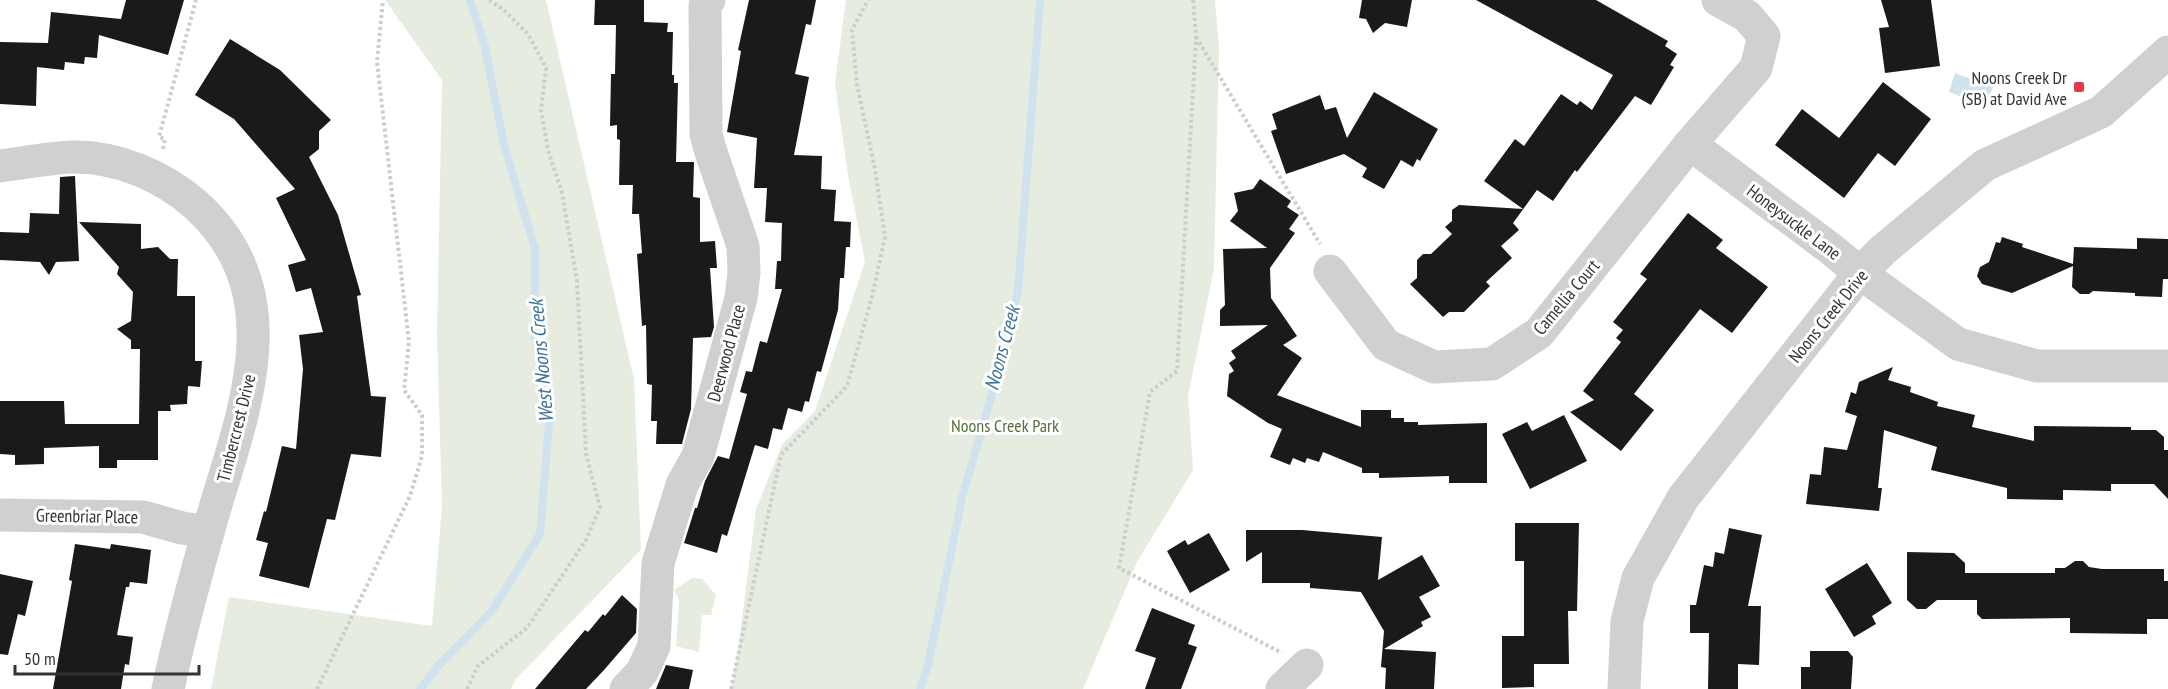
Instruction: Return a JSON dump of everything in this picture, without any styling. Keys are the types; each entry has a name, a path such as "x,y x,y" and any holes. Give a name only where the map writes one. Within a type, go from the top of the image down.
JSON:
{"street":[{"name":"Camellia Court","path":"1330,271 1386,345 1434,367 1492,364 1539,333 1690,144 1756,68 1764,36 1747,15 1718,0"},
{"name":"Deerwood Place","path":"626,689 642,672 654,646 657,563 682,485 698,456 741,298 744,273 743,246 706,134 704,2"},
{"name":"Noons Creek Drive","path":"1624,689 1627,621 1638,578 1683,498 1860,273 1882,250 1985,165 2101,112 2168,52"},
{"name":"Honeysuckle Lane","path":"1690,144 1958,344 2037,366 2168,366"},
{"name":"Timbercrest Drive","path":"0,166 73,157 101,160 132,168 155,178 178,189 206,214 227,242 243,274 250,300 254,331 248,396 208,532 168,689"},
{"name":"Greenbriar Place","path":"0,514 143,517 182,528 208,532"},
{"path":"1282,689 1307,665"}],"path":[{"path":"155,178 165,139 159,137 196,0"},
{"path":"317,689 410,496 422,456 422,415 404,390 409,342 377,62 383,0"},
{"path":"467,689 478,666 527,628 586,540 600,507 586,454 577,281 562,193 548,150 541,110 546,68 528,34 504,10 489,0"},
{"path":"731,689 743,624 781,455 847,386 872,297 885,237 875,169 857,85 852,30 868,0"},
{"path":"1193,0 1196,36 1177,371 1150,392 1119,568 1307,665"},
{"path":"1196,36 1323,248 1330,271"}],"green space":[{"path":"385,0 546,0 634,379 641,550 516,679 511,689 211,689 229,597 432,626 442,507 437,334 442,80"},
{"name":"Noons Creek Park","path":"846,0 1215,0 1219,48 1214,269 1188,396 1193,470 1137,562 1083,689 731,689 756,509 782,445 815,411 865,262 848,175 835,83"},
{"path":"692,578 702,579 716,595 711,615 702,615 699,652 676,646 679,600 674,590"}],"water":[{"path":"1955,73 1993,87 1986,106 1949,92"}],"building":[{"path":"126,0 184,0 168,55 99,35 97,58 85,57 84,64 65,62 64,70 37,67 36,106 0,104 0,42 48,43 51,12 121,19"},
{"path":"595,0 644,0 644,22 668,23 667,32 673,32 672,75 674,75 674,83 678,83 676,162 694,162 693,197 700,198 700,242 715,241 717,268 710,268 714,327 711,337 693,338 691,409 682,444 656,444 657,421 651,421 652,385 647,384 646,325 642,326 637,254 642,253 639,214 632,214 633,185 619,185 620,140 617,139 617,125 610,126 611,74 615,74 616,25 594,25"},
{"path":"749,0 816,0 811,25 806,24 795,74 809,77 794,155 822,156 821,189 836,190 834,221 851,222 850,247 846,247 844,278 840,278 838,310 821,372 817,371 809,402 805,401 802,412 788,408 782,430 773,428 768,449 755,445 727,536 722,534 717,553 684,543 705,481 718,456 729,459 747,394 740,392 746,371 752,372 760,341 767,343 782,289 775,289 777,261 781,261 782,223 765,222 767,188 754,188 757,138 727,132 741,51 738,50"},
{"path":"1362,0 1412,0 1407,27 1385,23 1373,33 1366,19 1359,18"},
{"path":"1476,0 1596,0 1668,41 1665,46 1677,54 1670,65 1674,67 1651,105 1635,96 1553,201 1537,190 1513,223 1519,230 1501,246 1512,258 1486,282 1490,286 1464,312 1449,312 1443,317 1410,284 1417,278 1417,260 1423,254 1431,254 1452,234 1445,227 1452,221 1452,210 1459,205 1523,209 1484,181 1515,139 1524,146 1561,94 1577,105 1580,101 1592,110 1613,75"},
{"path":"1881,0 1931,0 1940,66 1885,73 1879,28 1889,27"},
{"path":"230,39 280,70 331,120 319,131 319,149 309,157 338,215 361,295 357,296 371,396 386,397 381,457 351,454 335,520 327,519 309,588 259,576 268,543 256,540 264,511 266,512 282,446 296,449 303,369 299,335 323,332 311,288 296,292 288,265 306,260 276,198 295,189 234,119 195,95"},
{"path":"1883,82 1931,119 1895,166 1878,153 1844,198 1775,145 1802,109 1839,138"},
{"path":"1374,92 1438,129 1420,161 1417,159 1413,167 1401,160 1384,189 1362,177 1367,168 1344,154 1286,174 1271,131 1277,129 1272,114 1320,95 1325,110 1336,107 1347,138"},
{"path":"75,176 79,261 56,262 49,275 40,262 0,260 0,232 29,233 30,213 59,214 60,177"},
{"path":"1260,179 1291,201 1287,207 1299,215 1289,229 1295,233 1270,268 1271,298 1297,336 1283,345 1302,358 1277,395 1361,427 1361,410 1391,410 1391,418 1404,418 1404,422 1418,422 1418,425 1487,423 1487,483 1449,483 1449,476 1379,478 1379,473 1362,473 1362,468 1323,452 1319,462 1307,458 1305,463 1293,458 1290,465 1270,457 1282,429 1268,423 1227,396 1229,374 1234,371 1229,363 1236,358 1231,351 1268,325 1220,326 1220,310 1225,305 1223,249 1267,248 1230,221 1238,211 1234,193 1253,189"},
{"path":"1688,213 1723,240 1716,248 1768,287 1732,333 1700,309 1634,394 1654,410 1621,451 1570,412 1594,400 1583,391 1621,342 1616,338 1623,330 1613,322 1647,279 1640,274"},
{"path":"79,222 141,224 141,249 158,247 170,259 178,259 177,296 195,296 195,361 202,361 200,387 188,386 187,404 170,405 171,411 158,411 158,460 117,460 117,468 99,468 99,446 44,448 44,464 15,465 15,455 0,454 0,401 64,401 65,424 139,424 140,349 131,349 131,340 117,329 131,321 133,292 117,274 119,267"},
{"path":"2002,237 2023,244 2022,247 2073,264 2074,247 2137,249 2137,238 2168,239 2168,279 2163,279 2162,297 2093,291 2089,294 2080,294 2072,287 2073,266 2012,293 1982,284 1977,276 1980,267 1989,262 1996,242 2000,243"},
{"path":"1893,367 1888,380 1911,387 1910,392 1938,402 1937,406 1975,415 1972,427 2034,441 2034,426 2131,427 2131,430 2156,430 2164,437 2164,450 2168,450 2168,499 2154,484 2111,484 2111,491 2063,490 2063,500 2007,499 2007,488 1931,470 1937,447 1884,430 1878,488 1882,488 1879,511 1806,504 1810,474 1821,475 1824,447 1847,450 1857,416 1845,412 1851,392 1856,394 1859,382"},
{"path":"1564,415 1587,461 1530,489 1502,434 1527,422 1532,431"},
{"path":"1515,523 1579,523 1577,611 1568,611 1569,664 1534,664 1534,687 1502,688 1502,636 1524,636 1524,561 1515,561"},
{"path":"1729,528 1762,535 1748,606 1761,606 1759,665 1738,664 1738,689 1708,689 1709,633 1690,633 1690,605 1696,605 1704,565 1713,567 1715,552 1724,554"},
{"path":"1246,530 1302,530 1382,537 1378,580 1422,555 1440,586 1419,597 1431,617 1421,622 1423,626 1384,649 1436,652 1434,689 1385,689 1386,668 1381,667 1384,631 1361,592 1310,588 1310,583 1262,583 1262,552 1246,562"},
{"path":"1209,533 1230,570 1190,593 1167,551 1185,540 1188,545"},
{"path":"75,544 110,549 111,544 151,550 147,584 130,582 129,587 126,587 117,635 133,637 129,665 125,664 121,689 53,689 72,581 69,580"},
{"path":"1907,552 1954,553 1965,563 1965,573 2055,573 2055,568 2065,568 2075,561 2083,561 2089,567 2102,569 2164,569 2164,581 2168,581 2168,619 2147,619 2147,634 2070,633 2070,618 1982,619 1977,614 1977,600 1937,600 1926,609 1917,609 1907,600"},
{"path":"1867,563 1892,603 1872,616 1876,624 1854,637 1825,589"},
{"path":"0,574 33,581 25,616 18,614 8,655 0,654"},
{"path":"622,595 637,609 636,633 604,670 586,689 535,689 585,630 588,632 603,614 605,616"},
{"path":"1152,608 1195,625 1188,644 1197,647 1181,689 1145,689 1156,658 1135,651"},
{"path":"1810,651 1848,651 1853,657 1851,689 1801,689 1801,667 1810,667"},
{"path":"666,665 693,670 689,689 656,689"}],"waterway":[{"name":"West Noons Creek","path":"420,689 439,665 491,612 540,534 550,411 535,336 535,249 504,145 485,47 470,0"},
{"name":"Noons Creek","path":"920,689 928,665 962,498 992,394 1018,291 1040,0"}],"place":[{"name":"Noons Creek Dr (SB) at David Ave","path":"2079,87"}]}
